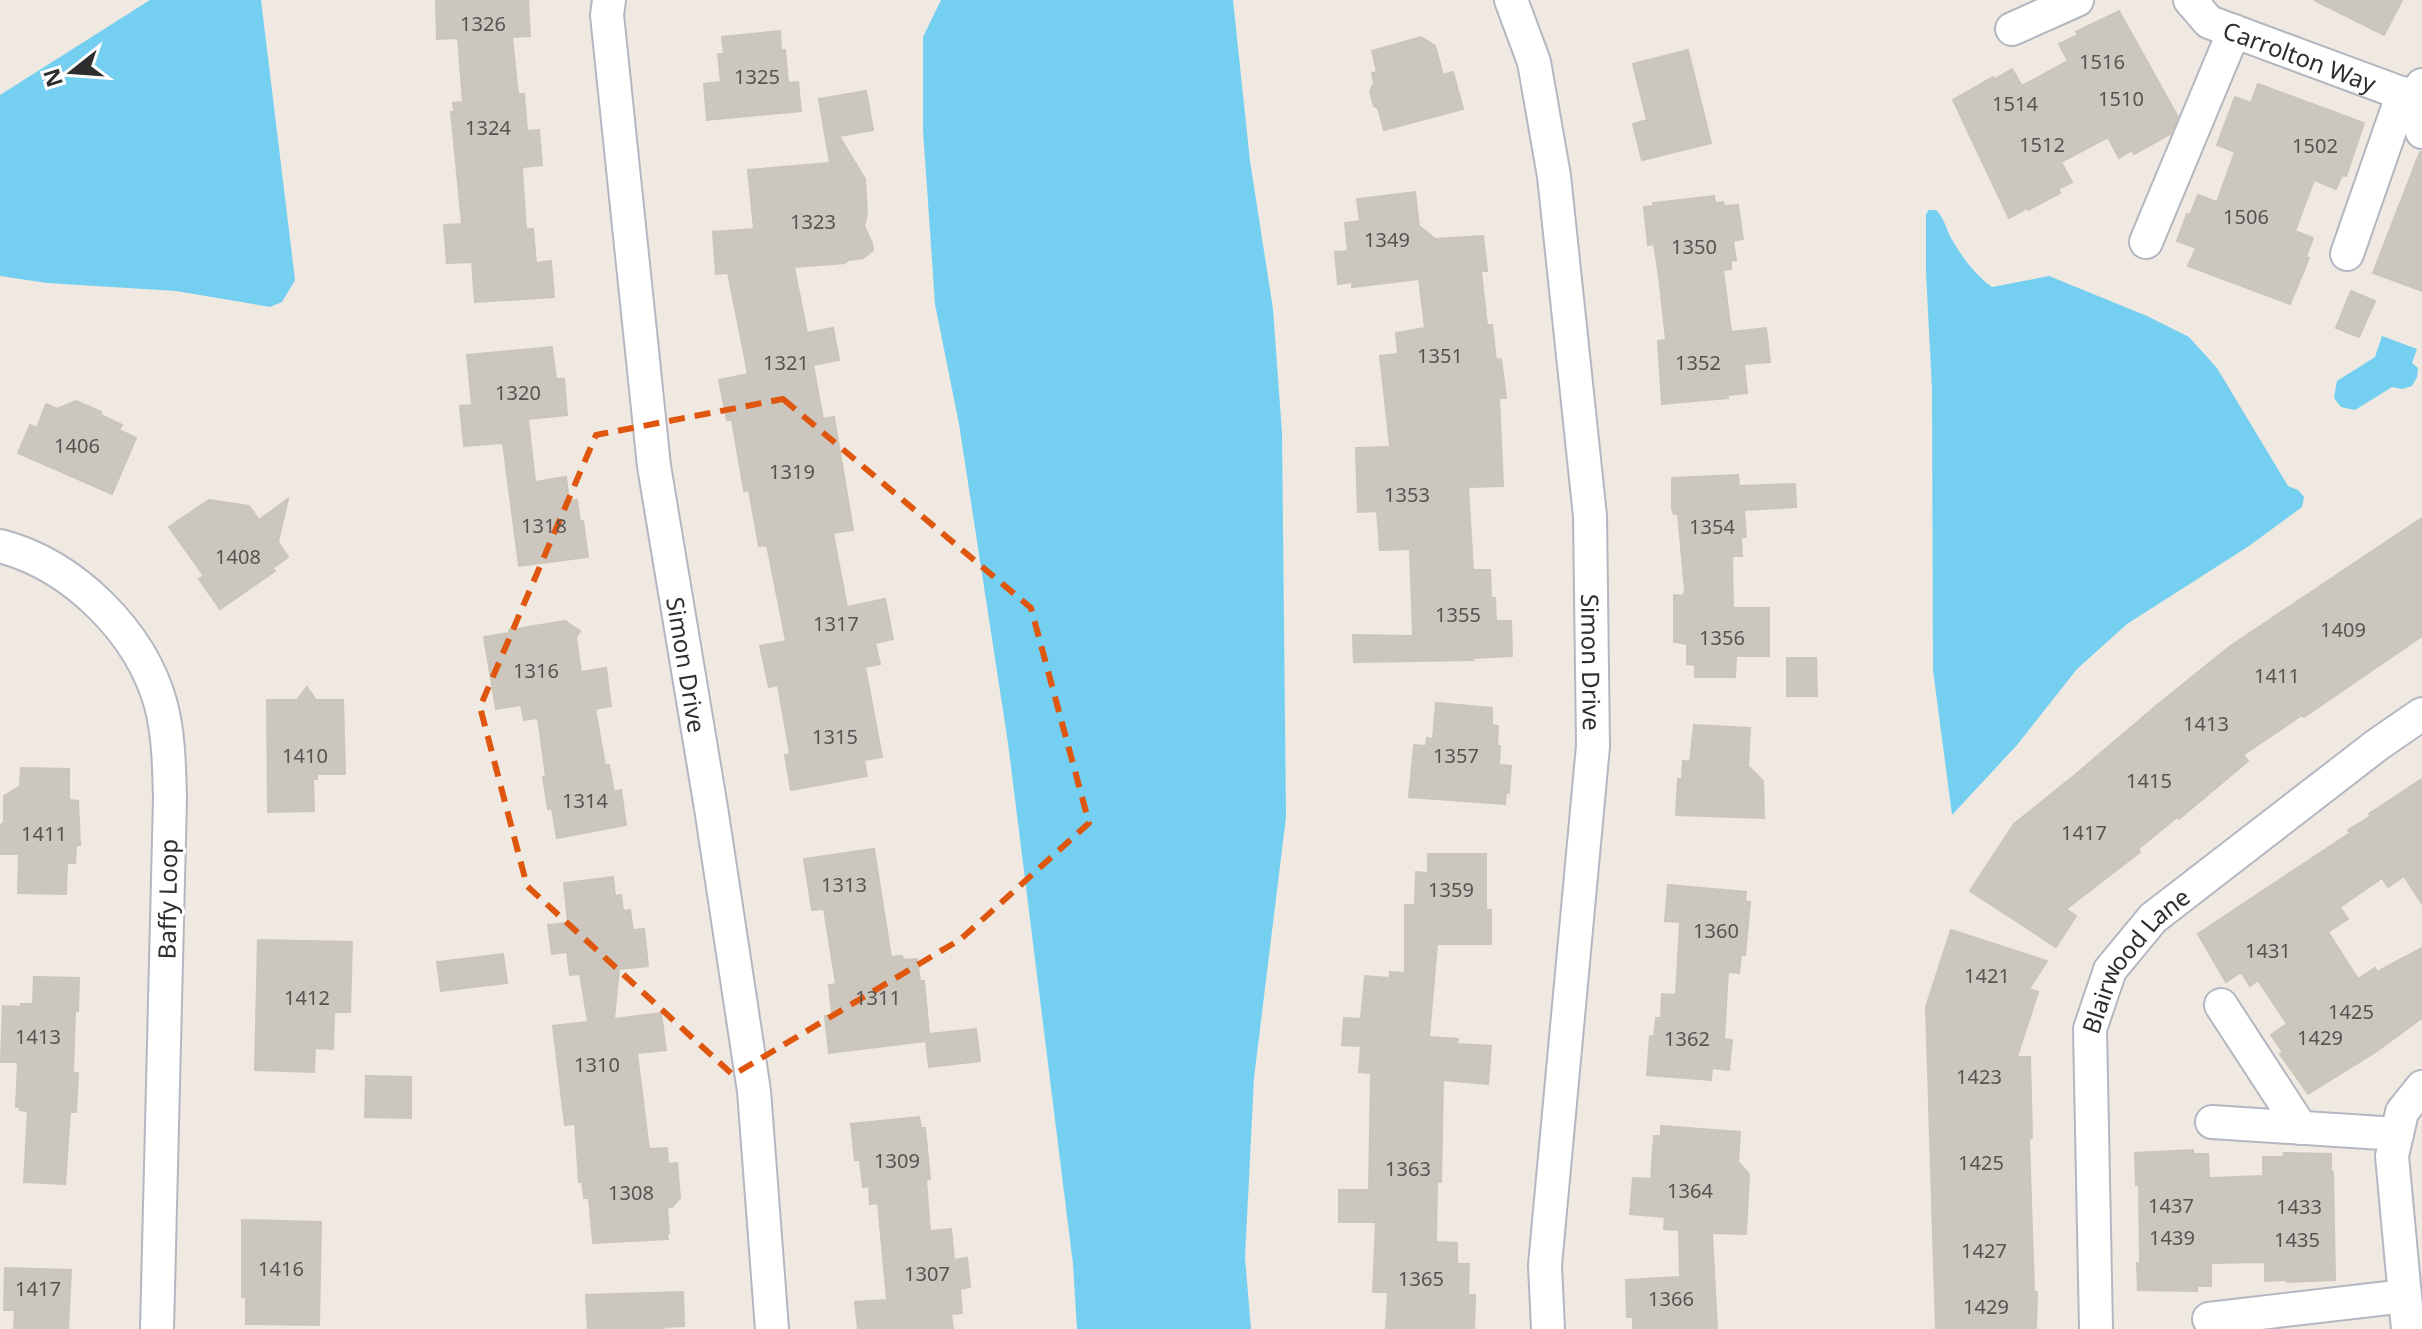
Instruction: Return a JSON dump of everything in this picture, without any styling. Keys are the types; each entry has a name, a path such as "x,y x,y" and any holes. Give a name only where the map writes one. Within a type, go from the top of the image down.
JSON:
{"street":[{"name":"Simon Drive","path":"609,0 607,15 654,466 754,1091 772,1329"},
{"name":"Simon Drive","path":"1511,0 1534,62 1554,176 1590,516 1593,746 1545,1265 1548,1329"},
{"path":"2012,29 2077,0"},
{"name":"Carrolton Way","path":"2190,0 2209,22 2414,92"},
{"path":"2146,242 2234,31"},
{"path":"2414,92 2422,132"},
{"path":"2347,254 2414,92"},
{"name":"Baffy Loop","path":"0,546 50,567 86,592 111,616 145,665 160,705 168,748 170,798 157,1329"},
{"name":"Blairwood Lane","path":"2096,1329 2090,1029 2110,970 2153,918 2377,745 2422,714"},
{"path":"2221,1005 2301,1128"},
{"path":"2408,1329 2405,1296 2411,1244 2392,1156 2402,1112 2422,1087"},
{"path":"2212,1122 2397,1134"},
{"path":"2209,1319 2405,1296"}],"highlighted area":[{"path":"783,399 1031,608 1089,823 961,939 733,1075 527,886 480,707 596,435"}],"water":[{"path":"150,0 261,0 295,280 282,302 270,307 176,291 47,283 0,276 0,95"},
{"path":"941,0 1233,0 1250,161 1273,309 1282,433 1286,817 1254,1078 1245,1258 1251,1329 1077,1329 1073,1264 1008,743 959,424 935,304 923,130 923,37"},
{"path":"1929,210 1939,213 1964,258 1992,287 2049,276 2147,316 2189,337 2217,368 2288,486 2304,497 2302,507 2249,546 2127,624 2077,669 2017,745 1952,815 1933,670 1932,389 1926,273 1926,214"},
{"path":"2382,336 2417,349 2412,363 2418,368 2417,377 2412,386 2402,389 2392,387 2355,410 2341,407 2334,398 2337,381 2375,357"}],"building":[{"path":"436,0 528,0 530,36 512,37 518,94 524,94 527,131 539,130 542,165 522,167 526,230 533,229 536,263 551,261 554,297 475,302 472,262 447,263 444,225 462,224 451,112 454,112 453,103 463,102 458,38 437,39"},
{"path":"2314,0 2402,0 2384,35"},
{"path":"2119,11 2178,117 2170,134 2134,154 2132,150 2119,158 2108,137 2061,162 2072,182 2058,189 2060,193 2009,218 1953,100 2012,69 2022,86 2068,61 2059,44"},
{"path":"780,31 788,83 798,82 801,111 707,120 704,84 721,82 718,54 724,54 722,37"},
{"path":"1421,37 1435,46 1443,75 1453,72 1463,109 1384,130 1370,91 1374,83 1372,73 1377,72 1372,51"},
{"path":"1688,50 1711,143 1642,160 1633,124 1647,120 1633,64"},
{"path":"2258,84 2364,123 2346,176 2342,175 2336,189 2314,180 2295,231 2313,238 2306,257 2309,258 2290,304 2188,266 2196,248 2177,241 2198,195 2217,202 2235,152 2217,145 2235,97 2251,103"},
{"path":"866,91 873,130 839,136 865,179 867,214 864,226 873,250 863,258 845,263 794,267 807,333 833,328 839,360 813,365 823,419 834,417 853,530 833,533 847,607 885,599 893,639 875,643 880,664 865,667 882,757 864,760 867,776 791,790 785,755 790,754 778,685 769,687 760,646 786,641 767,545 759,546 749,490 744,491 732,420 727,420 719,380 748,374 728,273 716,274 713,232 754,229 748,170 830,163 819,99"},
{"path":"2422,152 2422,291 2373,273"},
{"path":"1415,192 1419,226 1435,239 1483,236 1487,271 1481,271 1487,325 1492,325 1496,360 1501,359 1506,398 1499,398 1503,486 1468,487 1473,570 1490,570 1496,621 1511,621 1512,656 1473,660 1354,662 1353,635 1413,636 1410,549 1380,550 1377,511 1358,512 1356,448 1390,447 1380,356 1398,354 1396,333 1425,328 1419,279 1352,287 1352,282 1338,284 1335,252 1348,251 1345,223 1360,221 1357,199"},
{"path":"1714,196 1715,203 1738,205 1743,239 1733,241 1736,260 1731,261 1731,269 1723,270 1731,332 1766,328 1770,362 1744,364 1747,393 1728,395 1728,398 1662,404 1658,341 1666,340 1654,244 1648,245 1644,207 1654,206 1653,203"},
{"path":"2351,291 2375,301 2359,337 2336,328"},
{"path":"552,347 556,379 564,379 567,415 528,419 535,482 566,477 569,501 577,500 580,521 583,521 588,557 519,566 503,443 464,446 460,406 472,405 467,355"},
{"path":"76,401 101,412 101,415 122,425 119,430 136,438 112,494 18,453 30,425 37,428 46,404 57,409"},
{"path":"1738,475 1739,486 1795,484 1796,507 1744,510 1746,537 1741,537 1742,556 1732,556 1733,608 1769,608 1769,656 1736,656 1735,677 1695,677 1695,665 1687,664 1687,644 1674,642 1674,595 1683,596 1685,591 1678,514 1674,514 1672,509 1672,478"},
{"path":"288,499 278,542 288,557 273,568 275,571 220,609 199,579 204,576 169,527 209,500 249,506 259,520"},
{"path":"2422,518 2422,636 2243,755 2248,761 2138,849 2140,852 2066,909 2076,916 2056,947 1970,891 2014,824 2156,706 2229,647"},
{"path":"565,621 580,631 576,637 581,672 606,668 611,706 595,709 605,765 609,765 614,792 621,790 626,825 557,838 552,808 548,809 538,718 524,720 521,705 496,709 484,637"},
{"path":"1787,658 1816,658 1817,696 1787,696"},
{"path":"307,687 316,700 343,700 345,774 317,774 317,779 313,779 314,811 268,812 267,700 297,700"},
{"path":"1436,703 1492,708 1492,725 1498,726 1499,765 1511,766 1505,804 1409,797 1414,745 1426,746 1427,738 1433,739"},
{"path":"1694,725 1750,728 1748,766 1763,781 1764,818 1676,815 1678,779 1682,779 1683,761 1690,762"},
{"path":"21,768 69,769 69,800 78,801 80,845 76,845 75,863 67,863 66,894 18,893 19,854 0,854 4,796 20,786"},
{"path":"2422,779 2422,904 2404,876 2388,887 2382,878 2340,907 2348,919 2328,932 2358,979 2375,968 2377,972 2422,948 2422,1018 2374,1053 2308,1094 2280,1054 2283,1052 2271,1035 2287,1024 2258,980 2250,986 2241,972 2226,982 2198,934 2350,833 2348,830 2371,816 2369,814"},
{"path":"874,849 891,957 917,959 920,981 924,981 929,1034 976,1029 980,1061 929,1067 926,1041 829,1053 825,1016 832,1015 829,985 836,984 824,909 812,910 804,859"},
{"path":"1428,854 1486,854 1486,910 1491,910 1491,944 1437,944 1429,1037 1458,1039 1457,1044 1491,1046 1488,1084 1443,1080 1441,1182 1437,1182 1436,1242 1457,1243 1457,1264 1469,1264 1468,1295 1475,1295 1474,1329 1386,1329 1388,1292 1373,1292 1376,1222 1339,1222 1339,1190 1369,1190 1371,1073 1359,1072 1361,1046 1342,1045 1344,1018 1361,1019 1365,976 1390,978 1390,972 1405,973 1405,905 1415,905 1416,872 1428,873"},
{"path":"613,877 615,896 621,895 623,911 630,910 633,930 644,929 648,966 619,969 614,1019 661,1013 666,1050 637,1053 649,1149 667,1148 668,1164 677,1163 680,1198 672,1207 667,1207 668,1239 593,1243 589,1198 584,1198 582,1181 579,1182 575,1124 565,1125 553,1026 588,1022 580,974 570,975 567,952 552,954 548,925 568,923 564,883"},
{"path":"1668,885 1746,892 1745,901 1750,902 1745,955 1741,955 1739,973 1728,972 1724,1039 1732,1040 1729,1070 1712,1068 1711,1080 1647,1075 1650,1036 1654,1037 1656,1018 1661,1018 1662,994 1676,995 1680,922 1665,921"},
{"path":"1951,930 2047,961 2029,989 2038,992 2017,1057 2030,1057 2032,1138 2029,1139 2036,1329 1936,1329 1926,1007"},
{"path":"258,940 352,942 350,1012 334,1012 333,1049 315,1048 314,1072 255,1070"},
{"path":"503,954 507,983 441,991 437,962"},
{"path":"34,977 79,978 73,1073 78,1073 76,1112 70,1112 65,1184 24,1182 28,1111 16,1107 18,1062 1,1062 3,1006 33,1004"},
{"path":"366,1076 411,1077 411,1118 365,1117"},
{"path":"919,1117 921,1128 925,1128 930,1179 926,1180 930,1231 951,1229 954,1260 967,1258 970,1287 960,1289 962,1313 951,1314 953,1329 858,1329 855,1302 887,1300 878,1203 870,1204 869,1186 863,1187 860,1160 855,1160 851,1124"},
{"path":"1661,1126 1740,1132 1738,1162 1749,1174 1746,1234 1712,1233 1717,1329 1633,1329 1633,1317 1627,1317 1626,1280 1680,1277 1679,1230 1664,1229 1665,1217 1630,1214 1633,1178 1651,1179 1654,1136 1661,1136"},
{"path":"2193,1150 2193,1154 2208,1154 2209,1178 2263,1176 2263,1157 2283,1157 2284,1153 2331,1154 2335,1280 2265,1281 2265,1262 2211,1263 2211,1286 2197,1286 2197,1291 2138,1290 2139,1185 2136,1185 2135,1153"},
{"path":"242,1220 321,1222 319,1325 246,1324 246,1297 242,1297"},
{"path":"5,1268 71,1270 68,1329 14,1329 15,1310 4,1310"},
{"path":"683,1292 684,1326 588,1329 586,1295"}]}
